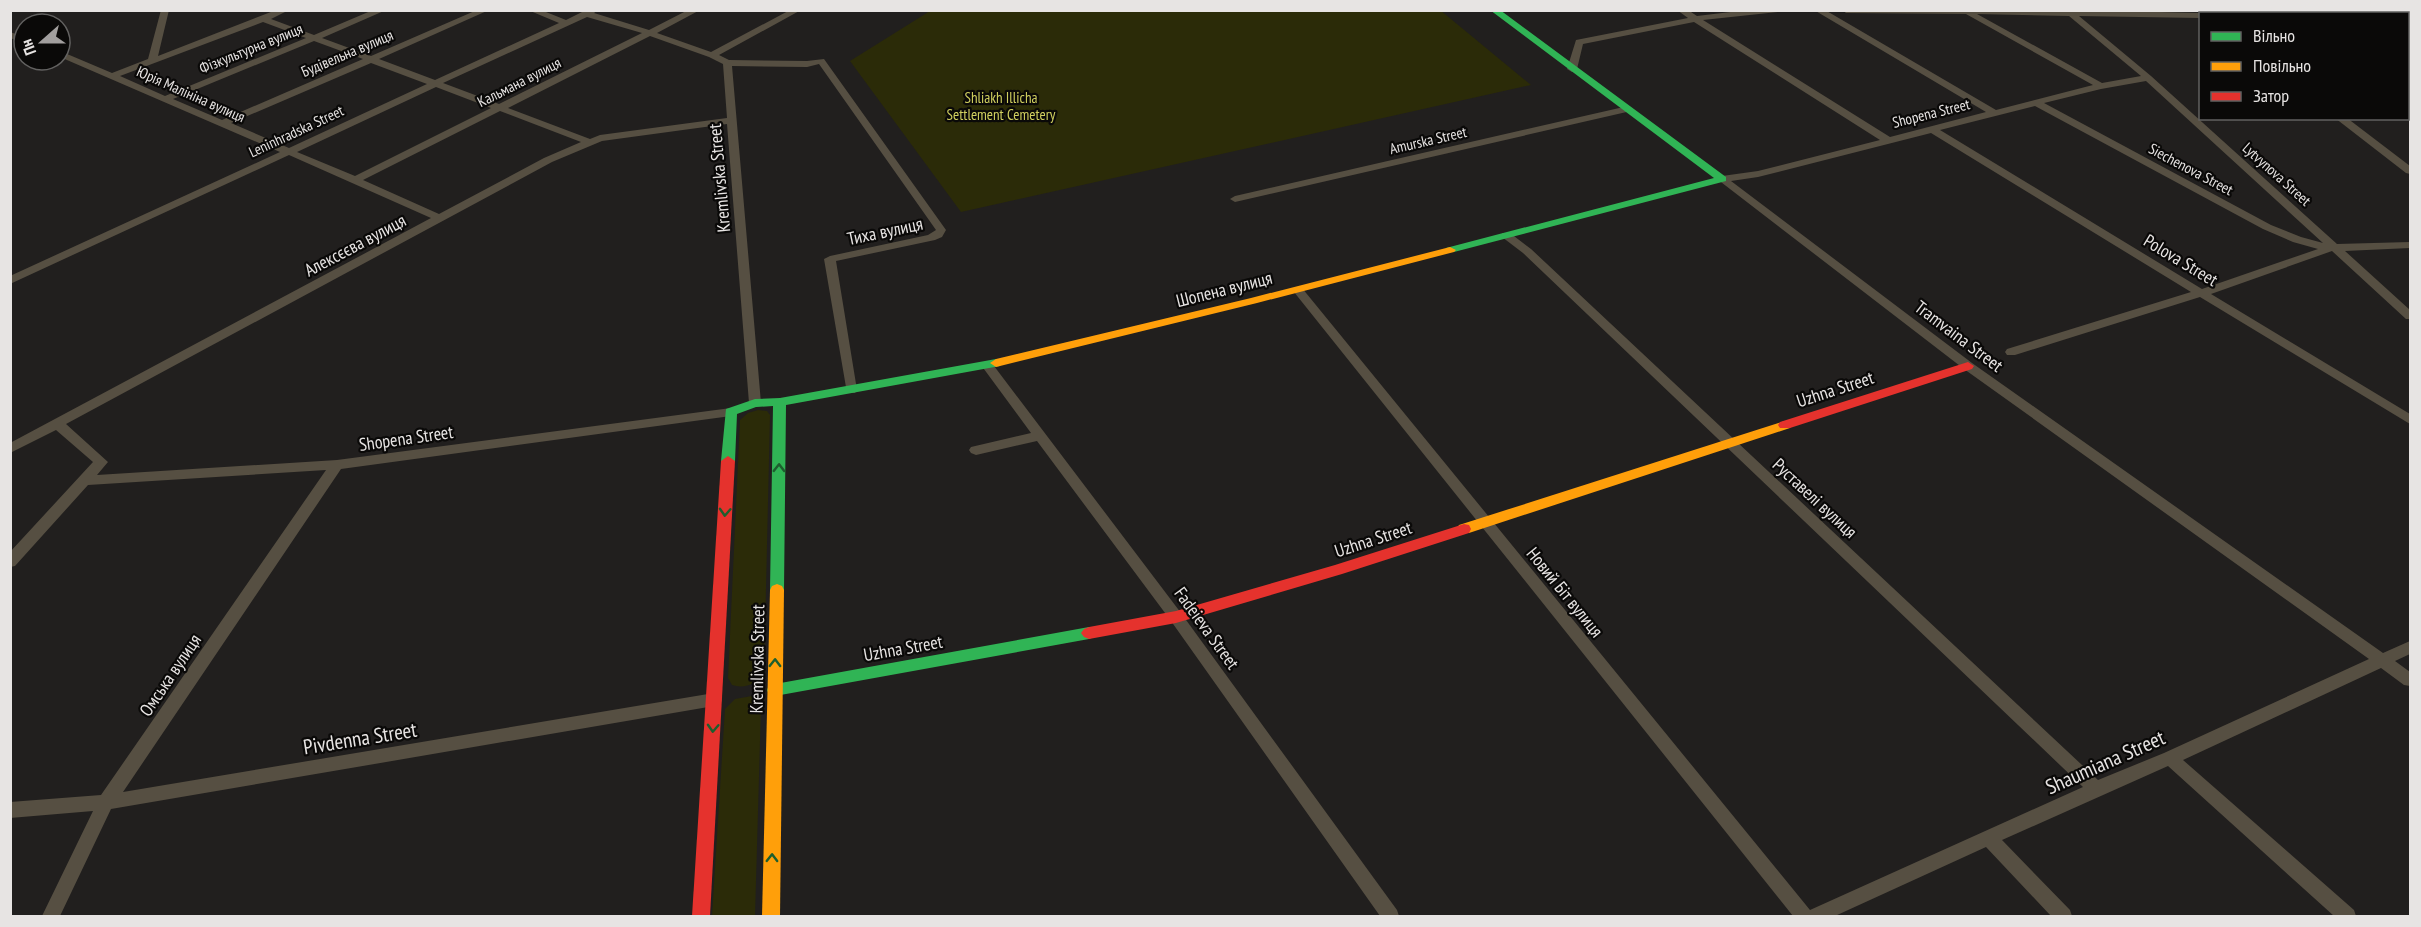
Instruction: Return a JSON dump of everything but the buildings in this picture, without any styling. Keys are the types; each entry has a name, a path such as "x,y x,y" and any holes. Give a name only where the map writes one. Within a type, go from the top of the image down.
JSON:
{"street":[{"path":"152,62 165,10"},
{"path":"113,76 285,10"},
{"name":"Фiзкультурна вулиця","path":"165,99 382,10"},
{"name":"Будівельна вулиця","path":"221,124 485,10"},
{"path":"532,10 568,22"},
{"name":"Кальмана вулиця","path":"355,180 696,10"},
{"path":"712,55 797,10"},
{"name":"Tramvaina Street","path":"1494,10 1968,366 2410,680"},
{"path":"1681,10 1888,141"},
{"path":"1572,69 1579,42 1718,15 1792,10"},
{"path":"1818,10 1996,114"},
{"path":"1846,10 2199,15"},
{"path":"591,12 725,61"},
{"name":"Leninhradska Street","path":"10,281 591,12"},
{"name":"Lytvynova Street","path":"2068,12 2148,78 2336,246 2410,316"},
{"path":"1968,13 2102,86"},
{"path":"264,19 587,141"},
{"name":"Юрія Малініна вулиця","path":"72,59 441,219"},
{"name":"Тиха вулиця","path":"725,61 807,64 822,62 941,230 939,235 931,238 830,259 850,390"},
{"name":"Kremlivska Street","path":"725,61 732,120 755,403"},
{"name":"Shopena Street","path":"1722,179 1758,174 2102,86 2148,78"},
{"name":"Siechenova Street","path":"2038,104 2267,227 2315,245 2336,246"},
{"name":"Amurska Street","path":"1235,199 1628,109"},
{"name":"Алексєєва вулиця","path":"10,449 587,141 615,135 732,120"},
{"path":"2343,120 2410,171"},
{"name":"Polova Street","path":"1933,130 2410,420"},
{"name":"Шопена вулиця","path":"731,412 755,403 780,402 987,365 1298,290 1722,179"},
{"name":"Руставелі вулиця","path":"1506,235 1527,251 2096,789"},
{"path":"2011,352 2201,293 2336,246 2410,245"},
{"name":"Новий Біт вулиця","path":"1298,290 1804,916"},
{"name":"Fadeieva Street","path":"987,365 1176,618 1390,916"},
{"name":"Uzhna Street","path":"775,690 1176,618 1484,522 1968,366"},
{"name":"Kremlivska Street","path":"771,916 780,402"},
{"path":"701,916 731,412"},
{"name":"Shopena Street","path":"83,482 337,465 731,412"},
{"path":"10,562 100,462 58,424"},
{"path":"976,450 1040,436"},
{"name":"Омська вулиця","path":"51,916 106,802 337,465"},
{"name":"Shaumiana Street","path":"1816,916 2096,789 2170,758 2410,647"},
{"name":"Pivdenna Street","path":"10,810 106,802 714,700"},
{"path":"2170,758 2347,916"},
{"path":"1990,838 2063,916"}],"green space":[{"name":"Shliakh Illicha Settlement Cemetery","path":"1440,10 1531,85 961,212 850,61 930,11"},
{"path":"758,410 767,411 770,415 764,674 750,685 737,686 732,685 728,678 740,420 748,413"},
{"path":"752,696 759,699 761,706 755,916 712,916 725,709 735,699"}],"traffic: fast":[{"path":"1494,10 1722,179"},
{"path":"1450,250 1722,179"},
{"path":"728,461 731,412 755,403 780,402 996,363"},
{"path":"777,590 780,402"},
{"path":"775,690 1089,633"}],"traffic: slow":[{"path":"996,363 1253,301 1450,250"},
{"path":"1464,529 1785,425"},
{"path":"771,916 777,590"}],"traffic: jam":[{"path":"1785,425 1968,366"},
{"path":"701,916 728,461"},
{"path":"1089,633 1176,617 1337,570 1464,529"}]}
